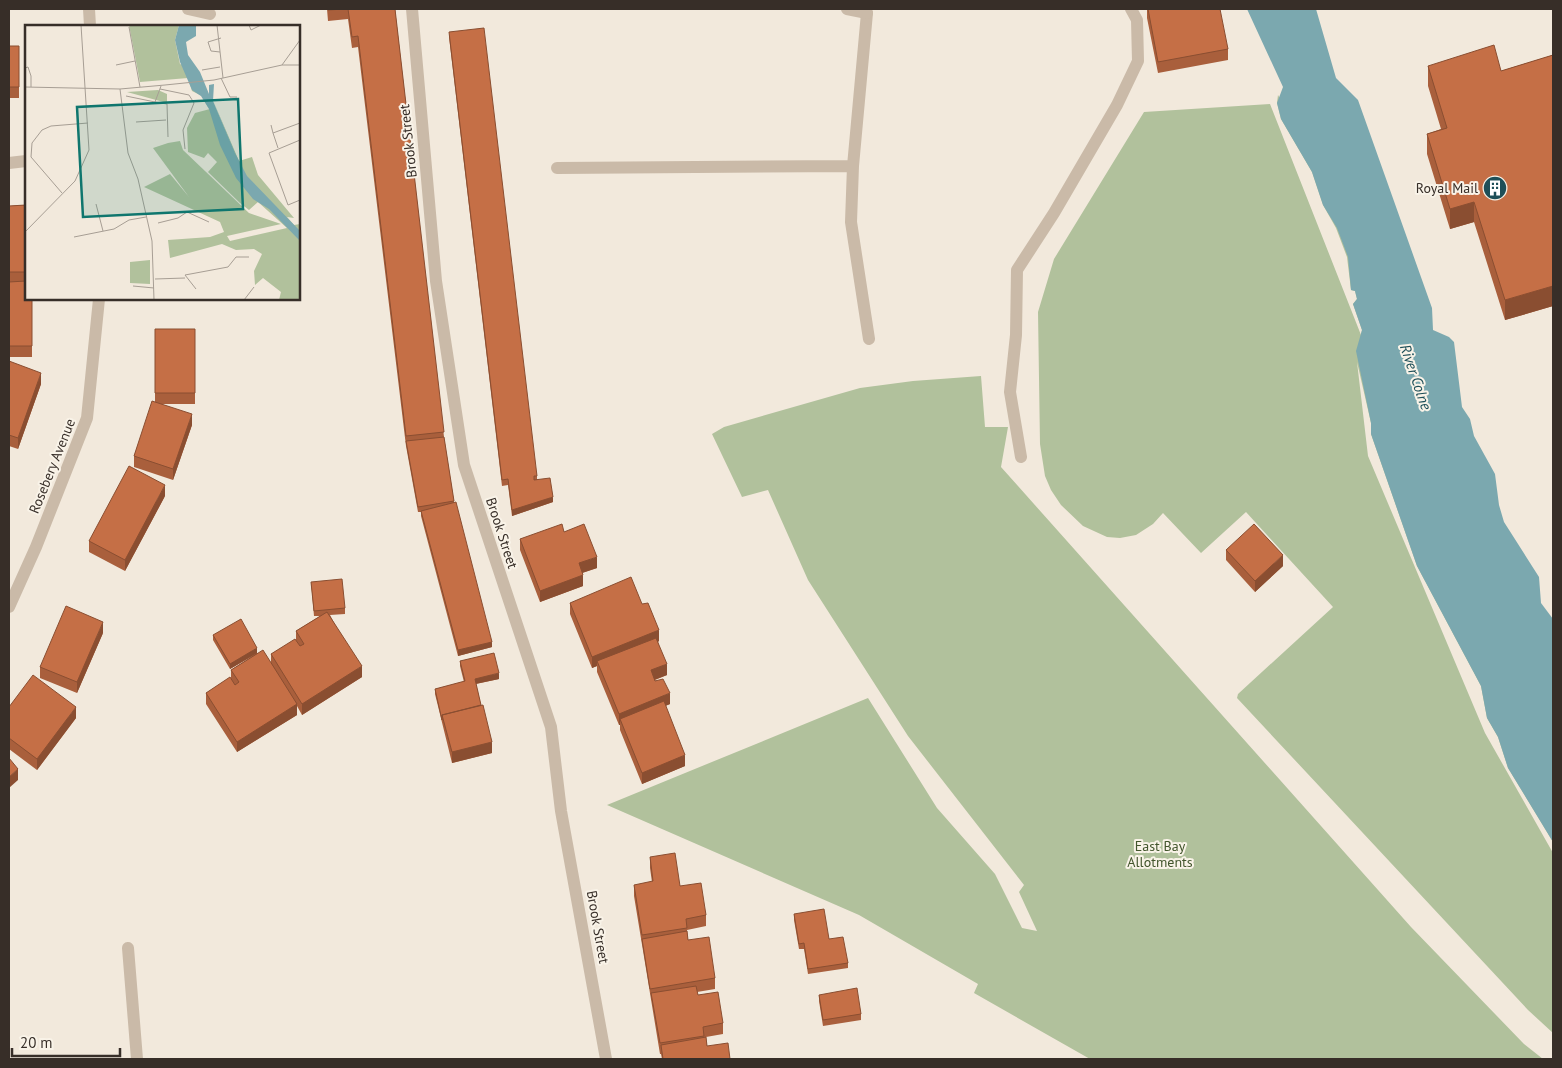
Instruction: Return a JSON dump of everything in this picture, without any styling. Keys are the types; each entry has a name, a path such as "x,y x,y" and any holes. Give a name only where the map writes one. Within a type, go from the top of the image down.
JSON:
{"street":[{"path":"89,9 90,25"},
{"path":"188,9 210,14"},
{"name":"Brook Street","path":"412,9 436,280 464,465 551,727 561,811 606,1059"},
{"path":"847,9 867,13 853,166 851,222 869,339"},
{"path":"1021,457 1010,392 1016,335 1017,270 1054,213 1112,113 1138,61 1137,20 1131,9"},
{"path":"9,163 25,162"},
{"path":"558,168 853,166"},
{"name":"Rosebery Avenue","path":"9,606 36,547 87,418 99,300"},
{"path":"128,948 137,1059"}],"green space":[{"path":"1278,95 1327,191 1553,842 1508,768 1498,737 1487,718 1481,686 1417,566 1371,434 1371,423 1357,362 1368,456 1485,733 1553,853 1553,1033 1528,1010 1237,698 1238,694 1333,607 1246,512 1201,553 1163,513 1153,524 1136,535 1120,538 1107,537 1083,526 1061,505 1051,490 1045,476 1040,444 1038,312 1054,259 1144,112 1270,104 1361,335 1362,330 1353,304 1357,299 1355,291 1351,290 1347,257 1336,228 1323,205 1312,172 1281,119 1277,103"},
{"name":"East Bay Allotments","path":"981,376 985,427 1008,427 1001,467 1411,927 1524,1044 1543,1059 1090,1059 974,993 978,984 859,915 607,805 868,698 937,808 995,874 1022,928 1037,931 1019,892 1024,885 908,736 808,580 768,490 742,497 712,434 724,427 860,388 913,381"}],"water":[{"name":"River Colne","path":"1247,9 1316,9 1336,78 1358,100 1432,308 1433,330 1449,337 1454,342 1462,407 1470,419 1474,436 1495,474 1499,505 1504,522 1539,577 1541,603 1553,619 1553,842 1508,768 1498,737 1487,718 1481,686 1417,566 1371,434 1371,423 1356,351 1362,330 1353,304 1357,299 1355,291 1351,290 1348,257 1337,228 1323,205 1312,172 1281,119 1277,103 1283,87"}],"building":[{"path":"348,9 395,9 444,432 406,436 358,36 352,37"},
{"path":"1148,9 1220,9 1228,49 1158,62"},
{"path":"484,28 537,476 534,476 534,480 550,478 553,497 512,510 508,479 502,480 449,32"},
{"name":"Royal Mail","path":"1494,45 1501,71 1553,55 1553,286 1505,300 1474,202 1450,209 1427,134 1447,128 1428,66"},
{"path":"9,46 19,46 19,87 9,87"},
{"path":"25,205 25,272 9,272 9,206"},
{"path":"25,281 25,300 32,300 32,346 9,346 9,282"},
{"path":"155,329 195,329 195,393 155,393"},
{"path":"9,361 41,373 18,438 9,435"},
{"path":"152,401 192,414 173,469 134,456"},
{"path":"444,437 454,501 418,507 406,441"},
{"path":"129,466 165,485 125,560 89,541"},
{"path":"456,502 492,642 458,650 421,511"},
{"path":"562,524 564,532 584,524 597,557 579,563 583,575 540,591 520,539"},
{"path":"1254,524 1283,555 1255,581 1226,550"},
{"path":"631,577 642,604 648,603 659,630 592,657 570,603"},
{"path":"342,579 345,608 314,611 311,582"},
{"path":"66,606 103,622 77,682 40,667"},
{"path":"327,612 362,666 302,704 271,654 295,639 300,646 304,644 296,631"},
{"path":"241,619 257,648 230,664 213,635"},
{"path":"656,638 667,664 651,670 655,681 663,679 670,693 619,714 597,661"},
{"path":"263,650 297,704 237,742 206,693 230,677 235,685 239,682 231,670"},
{"path":"494,653 499,673 475,679 481,705 442,715 442,720 435,689 465,681 460,661"},
{"path":"33,675 76,707 37,759 9,738 9,707"},
{"path":"664,701 685,755 642,773 620,719"},
{"path":"483,705 492,742 452,752 442,715"},
{"path":"9,758 18,769 9,777"},
{"path":"675,853 680,886 701,883 706,915 686,919 687,928 642,935 634,885 653,881 650,857"},
{"path":"824,909 829,939 843,937 848,963 808,969 804,943 799,944 794,914"},
{"path":"687,931 688,940 709,937 715,978 650,989 642,939"},
{"path":"696,986 698,995 718,992 723,1023 703,1027 704,1036 660,1043 651,993"},
{"path":"857,988 861,1014 823,1020 819,995"},
{"path":"706,1037 707,1046 728,1043 730,1059 663,1059 661,1045"}],"place":[{"name":"Royal Mail","path":"1495,188"}]}
